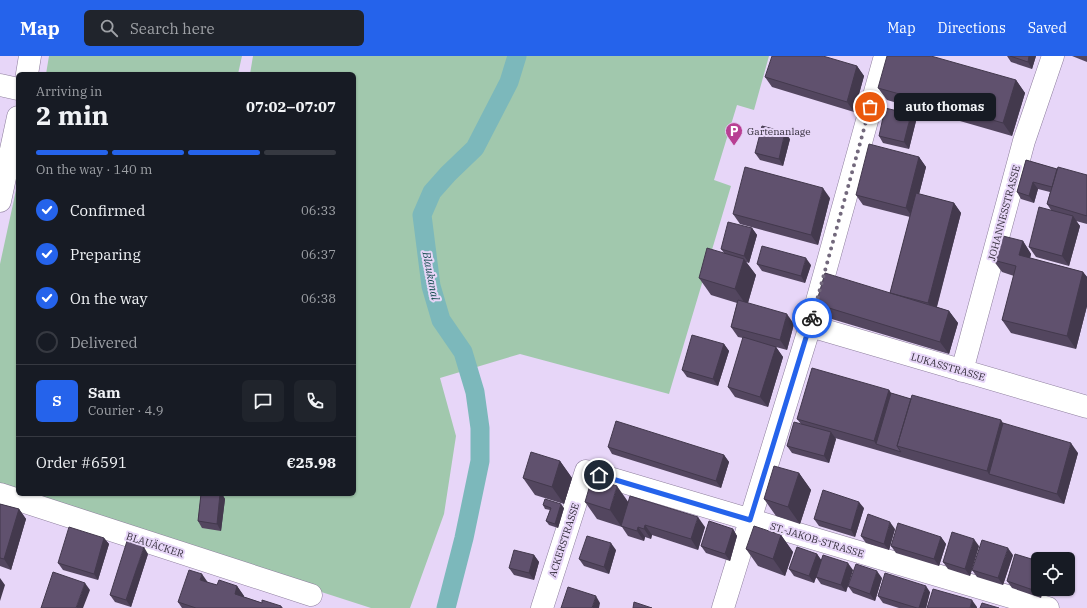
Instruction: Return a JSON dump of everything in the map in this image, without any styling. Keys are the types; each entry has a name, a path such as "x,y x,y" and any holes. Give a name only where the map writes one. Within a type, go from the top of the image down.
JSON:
{"street":[{"path":"27,72 30,56"},
{"path":"723,608 810,326 885,56"},
{"name":"JOHANNESSTRASSE","path":"962,371 1024,141 1053,56"},
{"path":"0,85 16,89"},
{"path":"0,201 16,126"},
{"name":"LUKASSTRASSE","path":"810,326 1087,407"},
{"name":"ST.-JAKOB-STRASSE","path":"586,471 1048,608"},
{"name":"ACKERSTRASSE","path":"542,608 586,471"},
{"name":"BLAUÄCKER","path":"0,494 311,595"}],"green space":[{"path":"49,56 242,56 238,72 46,72"},
{"path":"253,56 769,56 754,110 737,105 714,180 731,186 669,394 520,354 440,378 456,436 444,514 410,608 371,608 23,496 356,496 356,72 250,72"},
{"path":"16,190 16,493 0,488 0,264"}],"building":[{"path":"772,56 823,56 857,66 847,102 765,77"},
{"path":"887,56 931,56 1016,80 1003,123 878,88"},
{"path":"1010,56 1029,56 1028,62"},
{"path":"885,108 911,114 904,142 879,136"},
{"path":"762,126 785,132 779,159 755,153"},
{"path":"869,144 919,157 906,208 856,195"},
{"path":"1026,160 1057,169 1052,187 1033,182 1029,196 1017,192"},
{"path":"745,167 823,188 811,235 733,214"},
{"path":"1058,167 1087,175 1087,216 1047,204"},
{"path":"916,193 954,203 928,303 890,293"},
{"path":"1039,207 1073,216 1062,256 1029,247"},
{"path":"728,222 752,228 744,256 721,249"},
{"path":"999,235 1023,241 1019,255 1083,272 1067,336 1002,320 1016,266 993,260"},
{"path":"762,246 806,258 801,276 757,264"},
{"path":"707,248 744,259 735,289 699,278"},
{"path":"825,273 949,311 940,342 816,304"},
{"path":"738,300 787,314 780,340 731,327"},
{"path":"692,335 724,344 713,379 682,370"},
{"path":"743,337 776,347 760,397 728,387"},
{"path":"812,368 889,390 874,441 797,419"},
{"path":"891,393 911,399 897,446 901,452 876,444"},
{"path":"912,395 1001,420 987,471 897,446"},
{"path":"616,421 724,455 716,481 608,447"},
{"path":"794,422 831,432 824,456 787,446"},
{"path":"1003,423 1071,443 1057,494 989,474"},
{"path":"531,452 560,461 552,487 523,478"},
{"path":"774,466 799,473 788,507 764,499"},
{"path":"592,478 617,486 610,510 585,502"},
{"path":"823,490 859,502 851,530 814,519"},
{"path":"201,496 220,496 217,524 198,521"},
{"path":"630,496 698,517 691,539 645,525 644,529 638,527 637,531 621,526"},
{"path":"545,499 561,504 555,524 546,521 551,508 543,505"},
{"path":"0,504 19,509 4,559 0,558"},
{"path":"868,514 890,522 884,544 861,536"},
{"path":"709,521 733,529 725,554 701,546"},
{"path":"898,523 941,537 934,559 891,546"},
{"path":"754,526 781,535 773,559 746,549"},
{"path":"69,527 104,538 94,574 58,563"},
{"path":"952,532 974,539 965,569 943,562"},
{"path":"587,536 611,543 604,567 579,559"},
{"path":"982,540 1008,548 998,578 972,570"},
{"path":"127,541 144,547 126,600 110,595"},
{"path":"797,547 817,554 809,576 789,569"},
{"path":"514,550 534,555 529,573 509,568"},
{"path":"1015,554 1031,559 1031,589 1007,581"},
{"path":"823,555 848,563 841,585 816,577"},
{"path":"856,564 877,571 870,594 848,586"},
{"path":"189,570 202,574 200,580 217,585 219,580 237,586 235,594 262,603 262,600 281,606 281,608 196,608 178,602"},
{"path":"53,572 85,583 76,608 41,608"},
{"path":"885,573 926,586 919,608 878,596"},
{"path":"568,587 596,596 592,608 561,608"},
{"path":"933,589 972,600 970,608 927,608"},
{"path":"634,602 652,608 633,608"},
{"path":"982,603 999,608 980,608"}],"waterway":[{"name":"Blaukanal","path":"446,608 464,538 480,461 480,428 475,392 463,352 441,320 431,286 422,215 432,192 475,148 509,82 517,56"}],"way so far":[{"path":"812,318 870,107"}],"place":[{"name":"auto thomas","path":"870,107"},
{"name":"Gartenanlage","path":"734,146"}],"route":[{"path":"599,475 750,520 812,318"}]}
